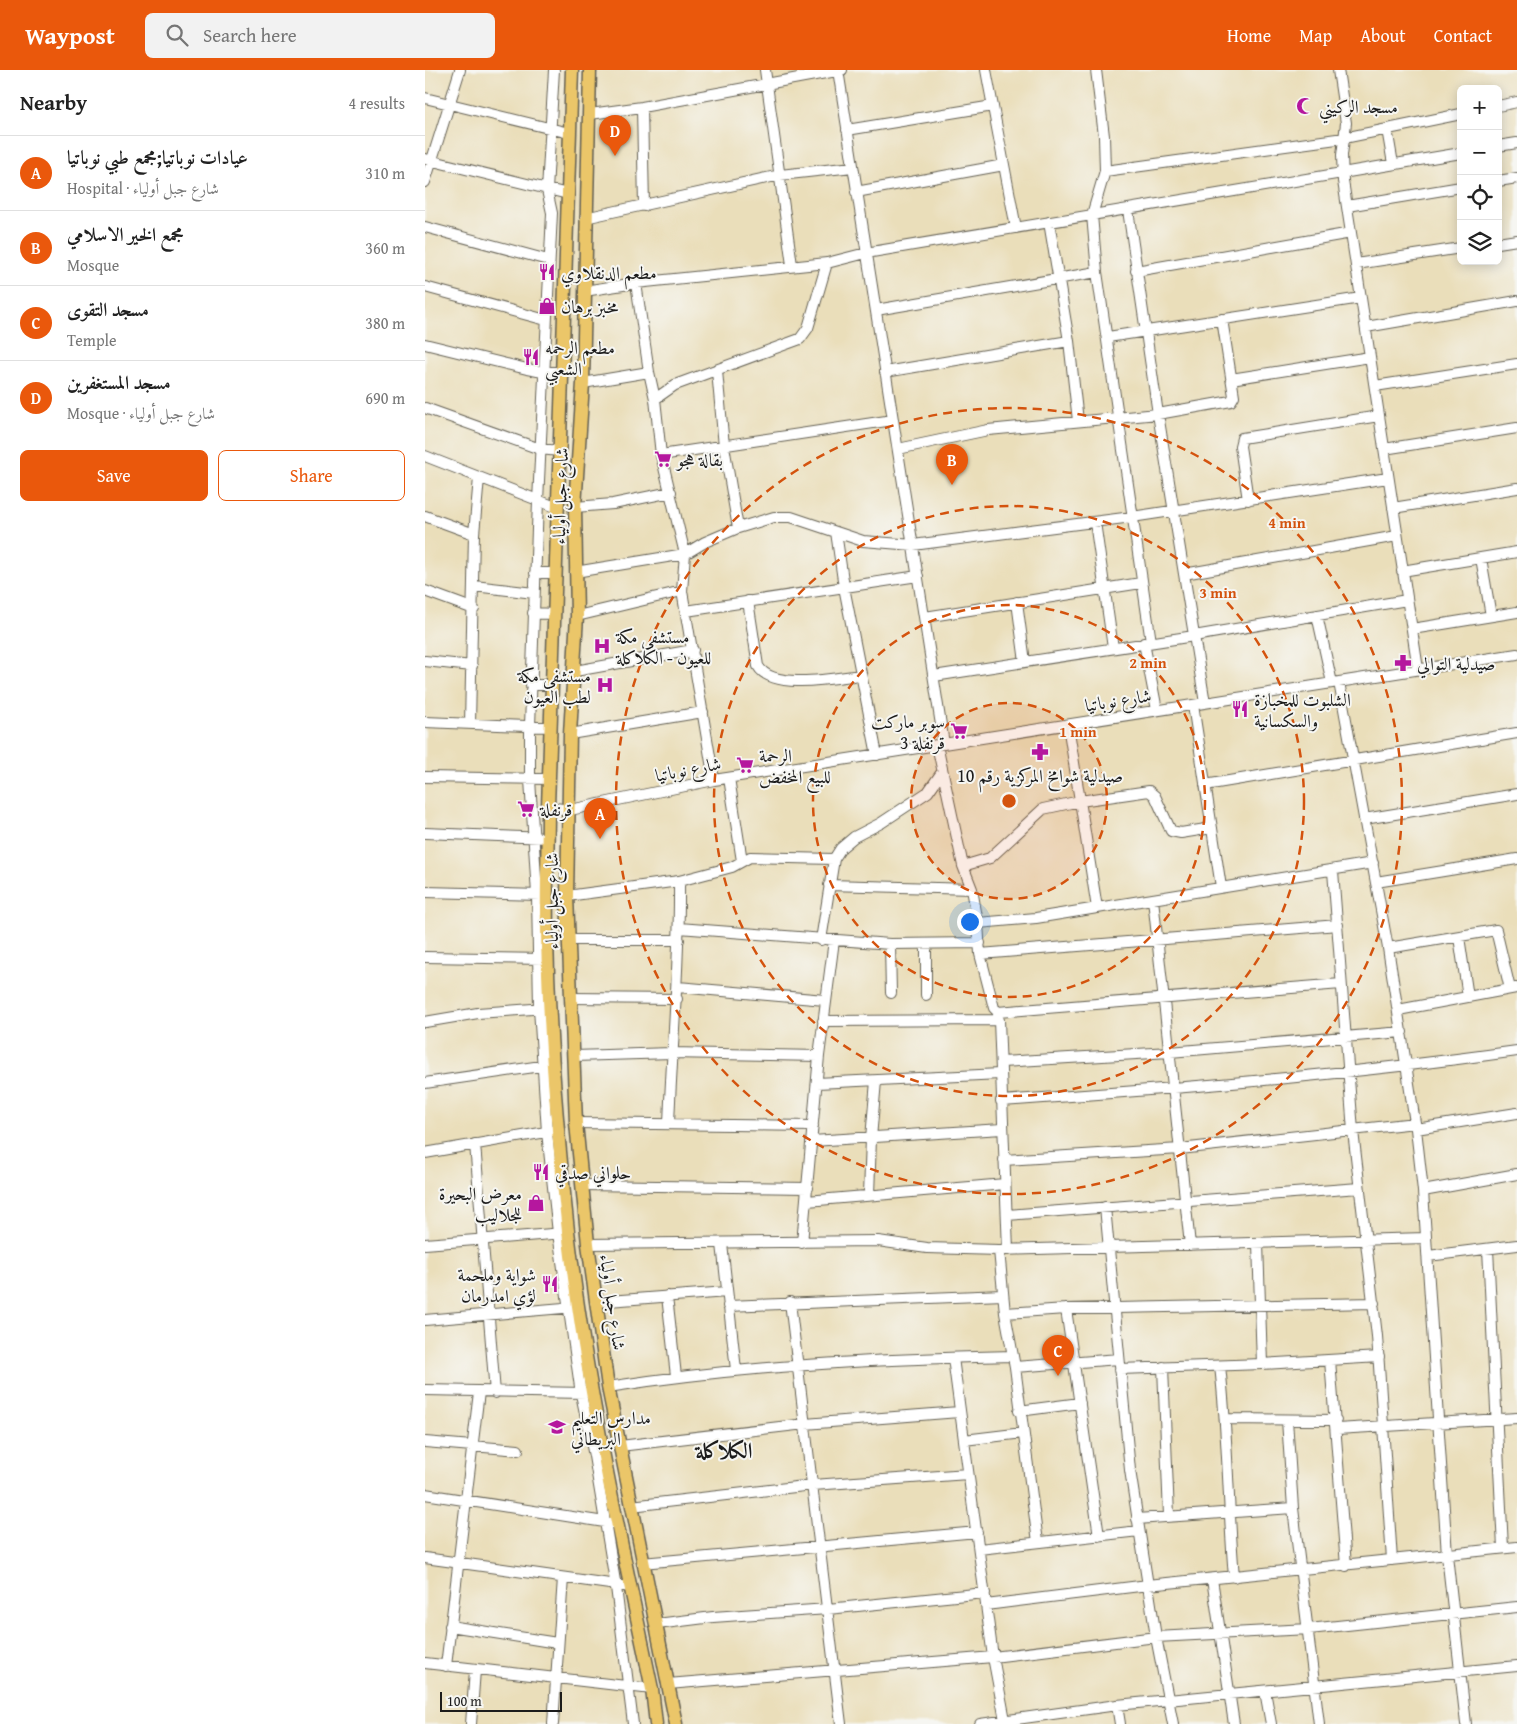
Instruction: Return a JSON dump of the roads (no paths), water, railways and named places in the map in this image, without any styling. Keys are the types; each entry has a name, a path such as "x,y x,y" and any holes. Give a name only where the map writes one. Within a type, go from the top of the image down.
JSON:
{"main road":[{"name":"شارع جبل أولياء","path":"572,70 548,838 542,895 544,1008 553,1131 563,1233 573,1307 611,1523 631,1587 656,1724"},
{"name":"شارع جبل أولياء","path":"590,70 585,218 583,383 575,507 577,616 570,734 567,896 576,1123 595,1302 608,1387 642,1564 657,1624 676,1724"}],"street":[{"path":"425,182 428,160 460,70"},
{"path":"425,892 542,895 533,838 530,726 537,501 552,207 547,190 553,70"},
{"path":"765,70 792,265"},
{"path":"590,114 642,107 839,70 856,192 925,617 941,745 942,772 963,866 972,889 980,949 994,1008 1000,1022 1002,1129 1007,1215 1003,1295 1015,1367 1037,1542"},
{"path":"986,70 1016,228"},
{"path":"1096,70 1105,171 1092,215 1097,272 1120,418 1157,710"},
{"path":"1338,70 1346,123 1343,138 1342,173 1418,669"},
{"path":"425,98 447,105 569,133"},
{"path":"1502,105 1517,102"},
{"path":"847,130 993,106"},
{"path":"642,107 644,206"},
{"path":"1105,171 1343,138 1457,115"},
{"path":"1387,129 1393,164"},
{"path":"1502,145 1517,142"},
{"path":"584,291 635,282 827,263 866,254 1049,222 1457,154"},
{"path":"428,160 568,194"},
{"path":"856,192 1004,165"},
{"path":"585,218 780,176 853,167"},
{"path":"1502,180 1517,178"},
{"path":"1347,206 1457,188"},
{"path":"1128,210 1157,414 1205,703"},
{"path":"1049,222 1069,341 1078,421"},
{"path":"425,227 548,260"},
{"path":"1136,271 1351,233"},
{"path":"1502,242 1517,240"},
{"path":"1356,264 1457,249"},
{"path":"655,399 675,385 789,345 804,336 827,263"},
{"path":"876,310 1097,272"},
{"path":"635,282 655,399 661,455 685,554 682,591 714,780"},
{"path":"425,287 546,320"},
{"path":"547,293 565,294"},
{"path":"1108,337 1361,298"},
{"path":"1366,327 1517,301"},
{"path":"898,449 988,430 1157,414 1231,401 1234,396 1222,319"},
{"path":"885,372 1069,341"},
{"path":"425,344 543,372 562,372"},
{"path":"1231,379 1370,357"},
{"path":"1375,386 1517,364"},
{"path":"717,371 724,446 737,528"},
{"path":"583,383 649,372"},
{"path":"425,408 541,448 559,451"},
{"path":"1248,500 1240,446 1242,438 1379,416"},
{"path":"661,455 893,420"},
{"path":"1384,448 1517,428"},
{"path":"425,456 558,508"},
{"path":"471,724 475,534 479,478"},
{"path":"575,572 685,554 705,542 737,528 782,516 791,517 863,541 913,545 1133,517 1389,478"},
{"path":"1393,508 1517,488"},
{"path":"575,507 613,504 671,492"},
{"path":"425,516 475,534"},
{"path":"1095,522 1113,648"},
{"path":"836,532 860,675 877,755"},
{"path":"1184,574 1397,536"},
{"path":"1402,571 1517,552"},
{"path":"1481,558 1491,616"},
{"path":"535,573 555,573"},
{"path":"686,611 918,576"},
{"path":"925,617 1141,583"},
{"path":"474,586 534,593"},
{"path":"425,591 474,609"},
{"path":"577,616 682,591"},
{"path":"933,676 1194,636 1407,600"},
{"path":"748,601 758,666 763,672 773,678 801,681 860,675"},
{"path":"1017,602 1025,662"},
{"path":"533,613 554,614"},
{"path":"1317,615 1336,682 1377,882 1416,1126 1428,1256 1447,1555 1466,1724"},
{"path":"1411,629 1491,616 1517,615"},
{"path":"575,670 693,650"},
{"name":"شارع نوباتيا","path":"548,807 570,810 714,780 1517,654"},
{"path":"425,662 472,666"},
{"path":"531,685 552,685"},
{"path":"1193,705 1221,887"},
{"path":"570,734 703,712"},
{"path":"425,722 551,727"},
{"path":"1067,725 1097,908"},
{"path":"1205,785 1517,733"},
{"path":"821,940 834,859 841,848 854,837 881,823 927,792 942,772"},
{"path":"425,777 549,778"},
{"path":"729,778 742,861"},
{"path":"963,866 990,858 1043,809 1080,801 1149,791 1155,796 1171,831 1181,833 1212,828"},
{"path":"1364,819 1517,794"},
{"path":"425,833 548,838"},
{"path":"567,896 679,881 732,867 755,856 834,859"},
{"path":"1377,882 1517,860"},
{"path":"978,923 1035,918 1373,863"},
{"path":"1333,870 1347,1071 1379,1357 1392,1560"},
{"path":"669,1124 671,1053 678,987 679,881"},
{"path":"829,885 972,889"},
{"path":"1153,899 1190,1245"},
{"path":"679,928 821,940 926,944 980,949 1158,940 1338,925"},
{"path":"1388,948 1496,930 1514,988 1398,1010"},
{"path":"1459,937 1468,997"},
{"path":"568,940 679,940"},
{"path":"802,1243 819,1056 834,940"},
{"path":"891,944 891,993"},
{"path":"926,944 926,995"},
{"path":"425,957 543,959"},
{"path":"823,1021 998,1016 1165,998 1341,984"},
{"path":"678,987 825,1000"},
{"path":"570,998 677,999"},
{"path":"425,1022 447,1017 544,1008"},
{"path":"1001,1062 1170,1052 1402,1032"},
{"path":"1001,1101 1174,1089 1407,1066 1517,1051"},
{"path":"574,1056 671,1053 819,1056"},
{"path":"425,1083 547,1065"},
{"path":"817,1083 1001,1074"},
{"path":"869,1194 876,1080"},
{"path":"1004,1160 1180,1149 1353,1130 1416,1126 1517,1113"},
{"path":"576,1123 813,1126"},
{"path":"812,1141 1002,1129"},
{"path":"425,1153 553,1131"},
{"path":"475,1144 495,1393"},
{"path":"1423,1191 1517,1174"},
{"path":"807,1201 869,1194 1005,1184"},
{"path":"582,1185 808,1188"},
{"path":"1007,1215 1359,1188"},
{"path":"1105,1207 1119,1364 1137,1519 1156,1637 1173,1724"},
{"path":"425,1244 563,1233"},
{"path":"588,1244 878,1241 927,1248 1004,1250 1108,1249 1426,1238"},
{"path":"1258,1243 1262,1364"},
{"path":"722,1244 736,1370"},
{"path":"1428,1256 1517,1245"},
{"path":"1488,1249 1495,1419 1503,1548"},
{"path":"595,1302 727,1292"},
{"path":"728,1306 790,1302 1003,1295"},
{"path":"667,1296 676,1376"},
{"path":"790,1302 841,1724"},
{"path":"1005,1313 1066,1309 1374,1302"},
{"path":"425,1320 573,1307"},
{"path":"1066,1309 1099,1536"},
{"path":"608,1387 676,1376 798,1365 1013,1356"},
{"path":"1015,1367 1074,1362 1163,1368 1379,1357"},
{"path":"953,1358 993,1657 1005,1720"},
{"path":"1330,1360 1337,1424 1346,1566"},
{"path":"1220,1366 1226,1419 1228,1512 1234,1576"},
{"path":"1163,1368 1169,1516"},
{"path":"425,1390 495,1393 587,1393"},
{"path":"446,1666 464,1501 474,1446 479,1392"},
{"path":"1019,1410 1080,1404"},
{"path":"620,1446 805,1424 959,1412"},
{"path":"1226,1419 1287,1420 1384,1426 1517,1418"},
{"path":"1287,1420 1293,1508 1319,1724"},
{"path":"964,1440 1023,1433"},
{"path":"425,1442 517,1450"},
{"path":"631,1506 813,1485 969,1474"},
{"path":"425,1494 611,1523 616,1587 633,1724"},
{"path":"1137,1519 1293,1508"},
{"path":"979,1548 1139,1531"},
{"path":"642,1564 977,1532"},
{"path":"986,1605 1234,1576 1517,1547"},
{"path":"425,1558 616,1587 631,1587"},
{"path":"553,1724 557,1643 563,1578"},
{"path":"1212,1579 1227,1695 1234,1724"},
{"path":"657,1624 713,1617 828,1609 985,1594"},
{"path":"669,1684 993,1657 1156,1637 1309,1629 1517,1607"},
{"path":"450,1626 557,1643"},
{"path":"425,1663 555,1680 651,1689"},
{"path":"980,1724 1117,1705 1517,1666"},
{"path":"471,1724 475,1670"},
{"path":"1265,1691 1271,1724"},
{"path":"1117,1705 1120,1724"},
{"path":"1054,1713 1056,1724"}],"place":[{"name":"مسجد الركيني","path":"1305,106"},
{"name":"مسجد المستغفرين","path":"615,156"},
{"name":"مطعم الدنقلاوي","path":"547,272"},
{"name":"مخبز برهان","path":"547,306"},
{"name":"مطعم الرحمه الشعبي","path":"531,357"},
{"name":"بقالة هجو","path":"663,459"},
{"name":"مجمع الخير الاسلامي","path":"952,485"},
{"name":"مستشفى مكة للعيون - الكلاكلة","path":"602,646"},
{"name":"صيدلية التوالي","path":"1403,663"},
{"name":"مستشفى مكة لطب العيون","path":"605,685"},
{"name":"الشلبوت للمخبازة والسكسانية","path":"1240,709"},
{"name":"سوبر ماركت قرنفلة 3","path":"959,731"},
{"name":"صيدلية شوامخ المركزية رقم 10","path":"1040,752"},
{"name":"الرحمة للبيع المخفض","path":"745,765"},
{"name":"قرنفلة","path":"526,809"},
{"name":"عيادات نوباتيا;مجمع طبي نوباتيا","path":"600,839"},
{"name":"حلواني صدقي","path":"541,1172"},
{"name":"معرض البحيرة للجلاليب","path":"536,1203"},
{"name":"شواية وملحمة لؤي امدرمان","path":"550,1284"},
{"name":"مسجد التقوى","path":"1058,1376"},
{"name":"مدارس التعليم البريطاني","path":"557,1427"}],"district":[{"name":"الكلاكلة","path":"724,1450"}]}
